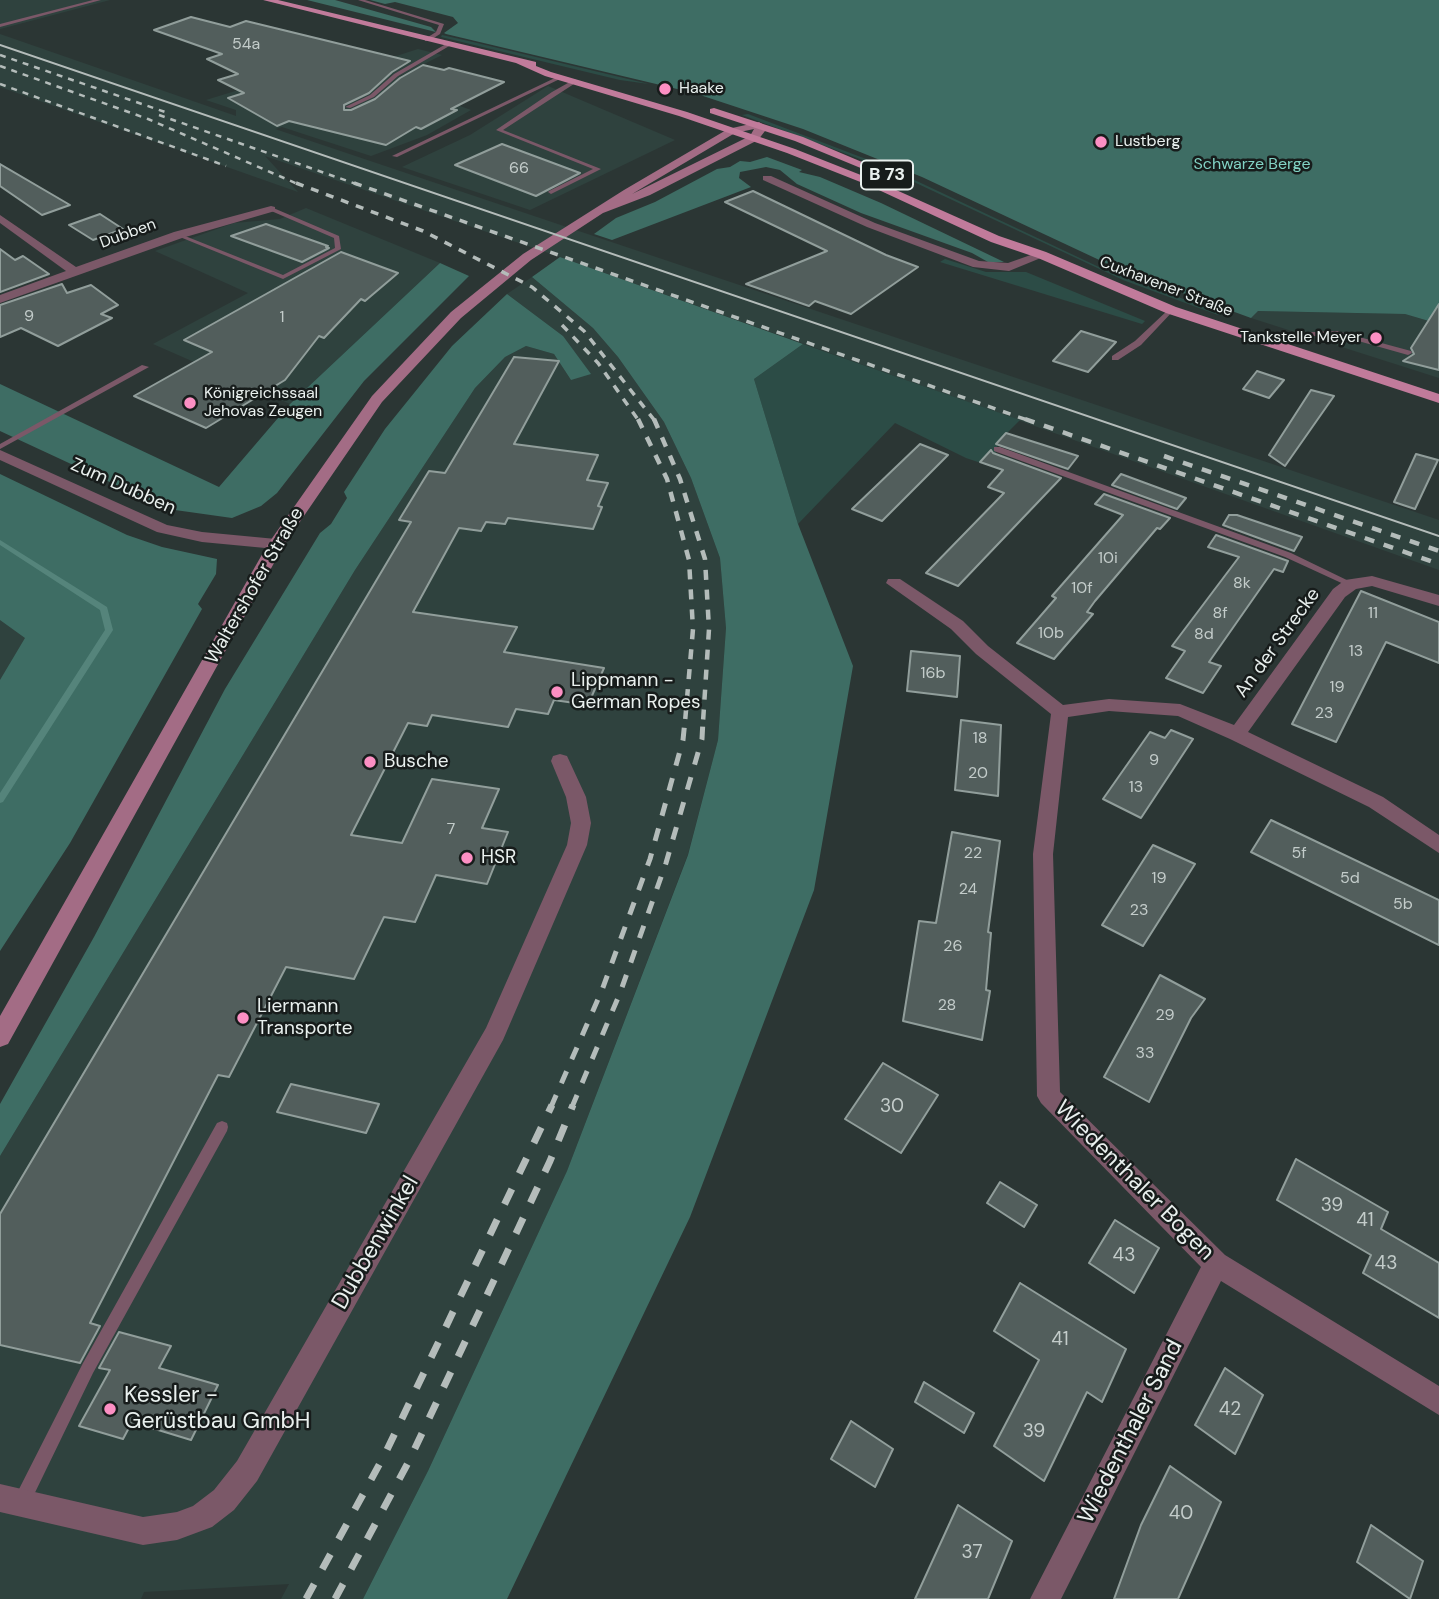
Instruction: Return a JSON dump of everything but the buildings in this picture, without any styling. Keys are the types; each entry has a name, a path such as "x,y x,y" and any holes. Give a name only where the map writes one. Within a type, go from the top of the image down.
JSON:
{"main road":[{"name":"Cuxhavener Straße","path":"267,0 521,63 754,138 872,183 995,239 1042,255 1171,310 1439,398"},
{"name":"Cuxhavener Straße","path":"521,63 559,68 673,99"},
{"name":"B 73","path":"706,108 759,125 904,182"},
{"name":"Waltershofer Straße","path":"0,1037 276,544 377,399 456,316 492,284 535,252 732,131 759,125"},
{"path":"754,138 760,131 759,125"},
{"name":"Waltershofer Straße","path":"601,210 646,193 754,138"},
{"name":"Cuxhavener Straße","path":"999,227 1042,255"}],"street":[{"path":"767,178 871,225 977,264 1009,267 1042,255"},
{"name":"Dubben","path":"0,299 178,235 271,209"},
{"path":"0,218 75,272"},
{"name":"Zum Dubben","path":"0,454 163,529 202,537 276,544"},
{"name":"An der Strecke","path":"1237,734 1339,593 1351,584 1373,581 1439,601"},
{"path":"894,583 957,625 982,650 1060,712 1109,705 1180,710 1237,734 1376,802 1439,845"},
{"name":"Wiedenthaler Bogen","path":"1060,712 1043,854 1049,1096 1216,1264 1439,1401"},
{"name":"Dubbenwinkel","path":"11,1500 143,1531 177,1526 202,1517 224,1500 247,1472 495,1033 577,845 582,823 576,797 560,761"},
{"name":"Wiedenthaler Sand","path":"1045,1599 1216,1264"}],"lane":[{"path":"0,26 99,0"},
{"path":"360,0 442,24 438,33 427,40"},
{"path":"348,107 372,96 396,75 448,45"},
{"path":"395,156 561,77"},
{"path":"551,192 598,169 499,130 575,82"},
{"path":"178,235 283,277 338,249 337,237 271,209"},
{"path":"1115,358 1138,343 1171,310"},
{"path":"1272,345 1292,335 1337,333 1408,354"},
{"path":"0,447 145,368"},
{"path":"997,449 1289,555 1351,584"},
{"path":"11,1500 222,1127"}],"shaded area":[{"path":"0,0 110,0 0,29"},
{"path":"0,34 236,116 236,110 206,100 320,65 344,73 418,49 442,55 400,76 402,85 471,110 427,135 371,156 282,127 275,129 1439,520 1439,570 560,257 265,156 298,192 0,87"},
{"path":"442,35 649,84 620,80 441,37"},
{"path":"548,86 675,140 530,210 402,167 470,135"},
{"path":"748,114 887,167 1101,268 1223,314 1218,315 1123,280 884,168 742,115"},
{"path":"306,208 440,263 290,404 153,344 248,293 155,251 234,223 280,219"},
{"path":"945,259 986,272 1026,272 1145,321 1142,324 940,262"},
{"path":"532,277 593,328 618,357 664,422 691,478 720,558 726,628 718,740 688,854 567,1171 428,1471 363,1599 281,1599 289,1584 144,1592 141,1599 0,1599 0,1156 355,570 475,388 505,357 526,346 554,354 571,380 563,336 507,294"},
{"name":"Tankstelle Meyer","path":"1258,311 1405,314 1439,324 1439,378 1251,318"},
{"path":"803,344 1020,420 998,442 995,456 987,465 966,458 895,423 798,524 754,379"},
{"path":"0,604 39,632 0,694"}],"green space":[{"path":"307,0 335,0 431,27 436,32"},
{"name":"Schwarze Berge","path":"370,0 1439,0 1439,324 1405,314 1258,311 1251,318 1125,272 922,177 803,129 694,93 446,34 444,33 458,23 453,17 395,2 385,4"},
{"path":"767,157 881,203 1004,262 988,262 972,253 861,213 797,184 780,170 766,167 740,172 739,178 751,187 612,240 594,234 616,218 655,202 717,169 730,167 740,161 750,162"},
{"path":"560,257 803,344 754,379 798,524 853,666 814,890 690,1217 507,1599 363,1599 428,1471 567,1171 688,855 718,740 726,628 720,558 691,478 664,422 618,357 593,328 532,277"},
{"path":"440,263 469,276 364,381 277,493 261,506 232,518 168,509 0,431 0,384 219,487 290,404"},
{"path":"507,294 563,336 591,374 571,380 554,354 526,346 505,357 475,388 355,570 0,1156 0,1104 94,937 225,689 320,533 331,524 347,498 344,492 385,429 452,346"},
{"path":"0,474 127,535 162,547 217,559 216,574 198,604 202,609 70,843 0,951 0,680 25,638 0,620"}],"waterway":[{"path":"0,542 104,609 109,630 0,800"}],"tram line":[{"path":"0,45 1439,536"}],"railway":[{"path":"0,55 168,113"},
{"path":"0,66 148,119 300,185"},
{"path":"0,84 226,166"},
{"path":"159,115 359,185"},
{"path":"296,183 423,231 532,287 584,331 655,421"},
{"path":"354,183 1030,421"},
{"path":"562,325 598,363 639,421"},
{"path":"1025,419 1439,564"},
{"path":"639,421 667,479 689,560 693,629 685,722"},
{"path":"655,421 680,479 705,559 709,629 703,722"},
{"path":"1164,456 1439,551"},
{"path":"551,1107 602,990 650,859 683,740 685,720"},
{"path":"572,1107 620,993 666,863 702,739 703,720"},
{"path":"306,1599 385,1454 552,1105"},
{"path":"335,1599 409,1461 550,1161 573,1105"}],"place":[{"name":"Haake","path":"665,89"},
{"name":"Lustberg","path":"1101,142"},
{"name":"Tankstelle Meyer","path":"1376,338"},
{"name":"Königreichssaal Jehovas Zeugen","path":"190,403"},
{"name":"Lippmann - German Ropes","path":"557,692"},
{"name":"Busche","path":"370,762"},
{"name":"HSR","path":"467,858"},
{"name":"Liermann Transporte","path":"243,1018"},
{"name":"Kessler - Gerüstbau GmbH","path":"110,1409"}]}
